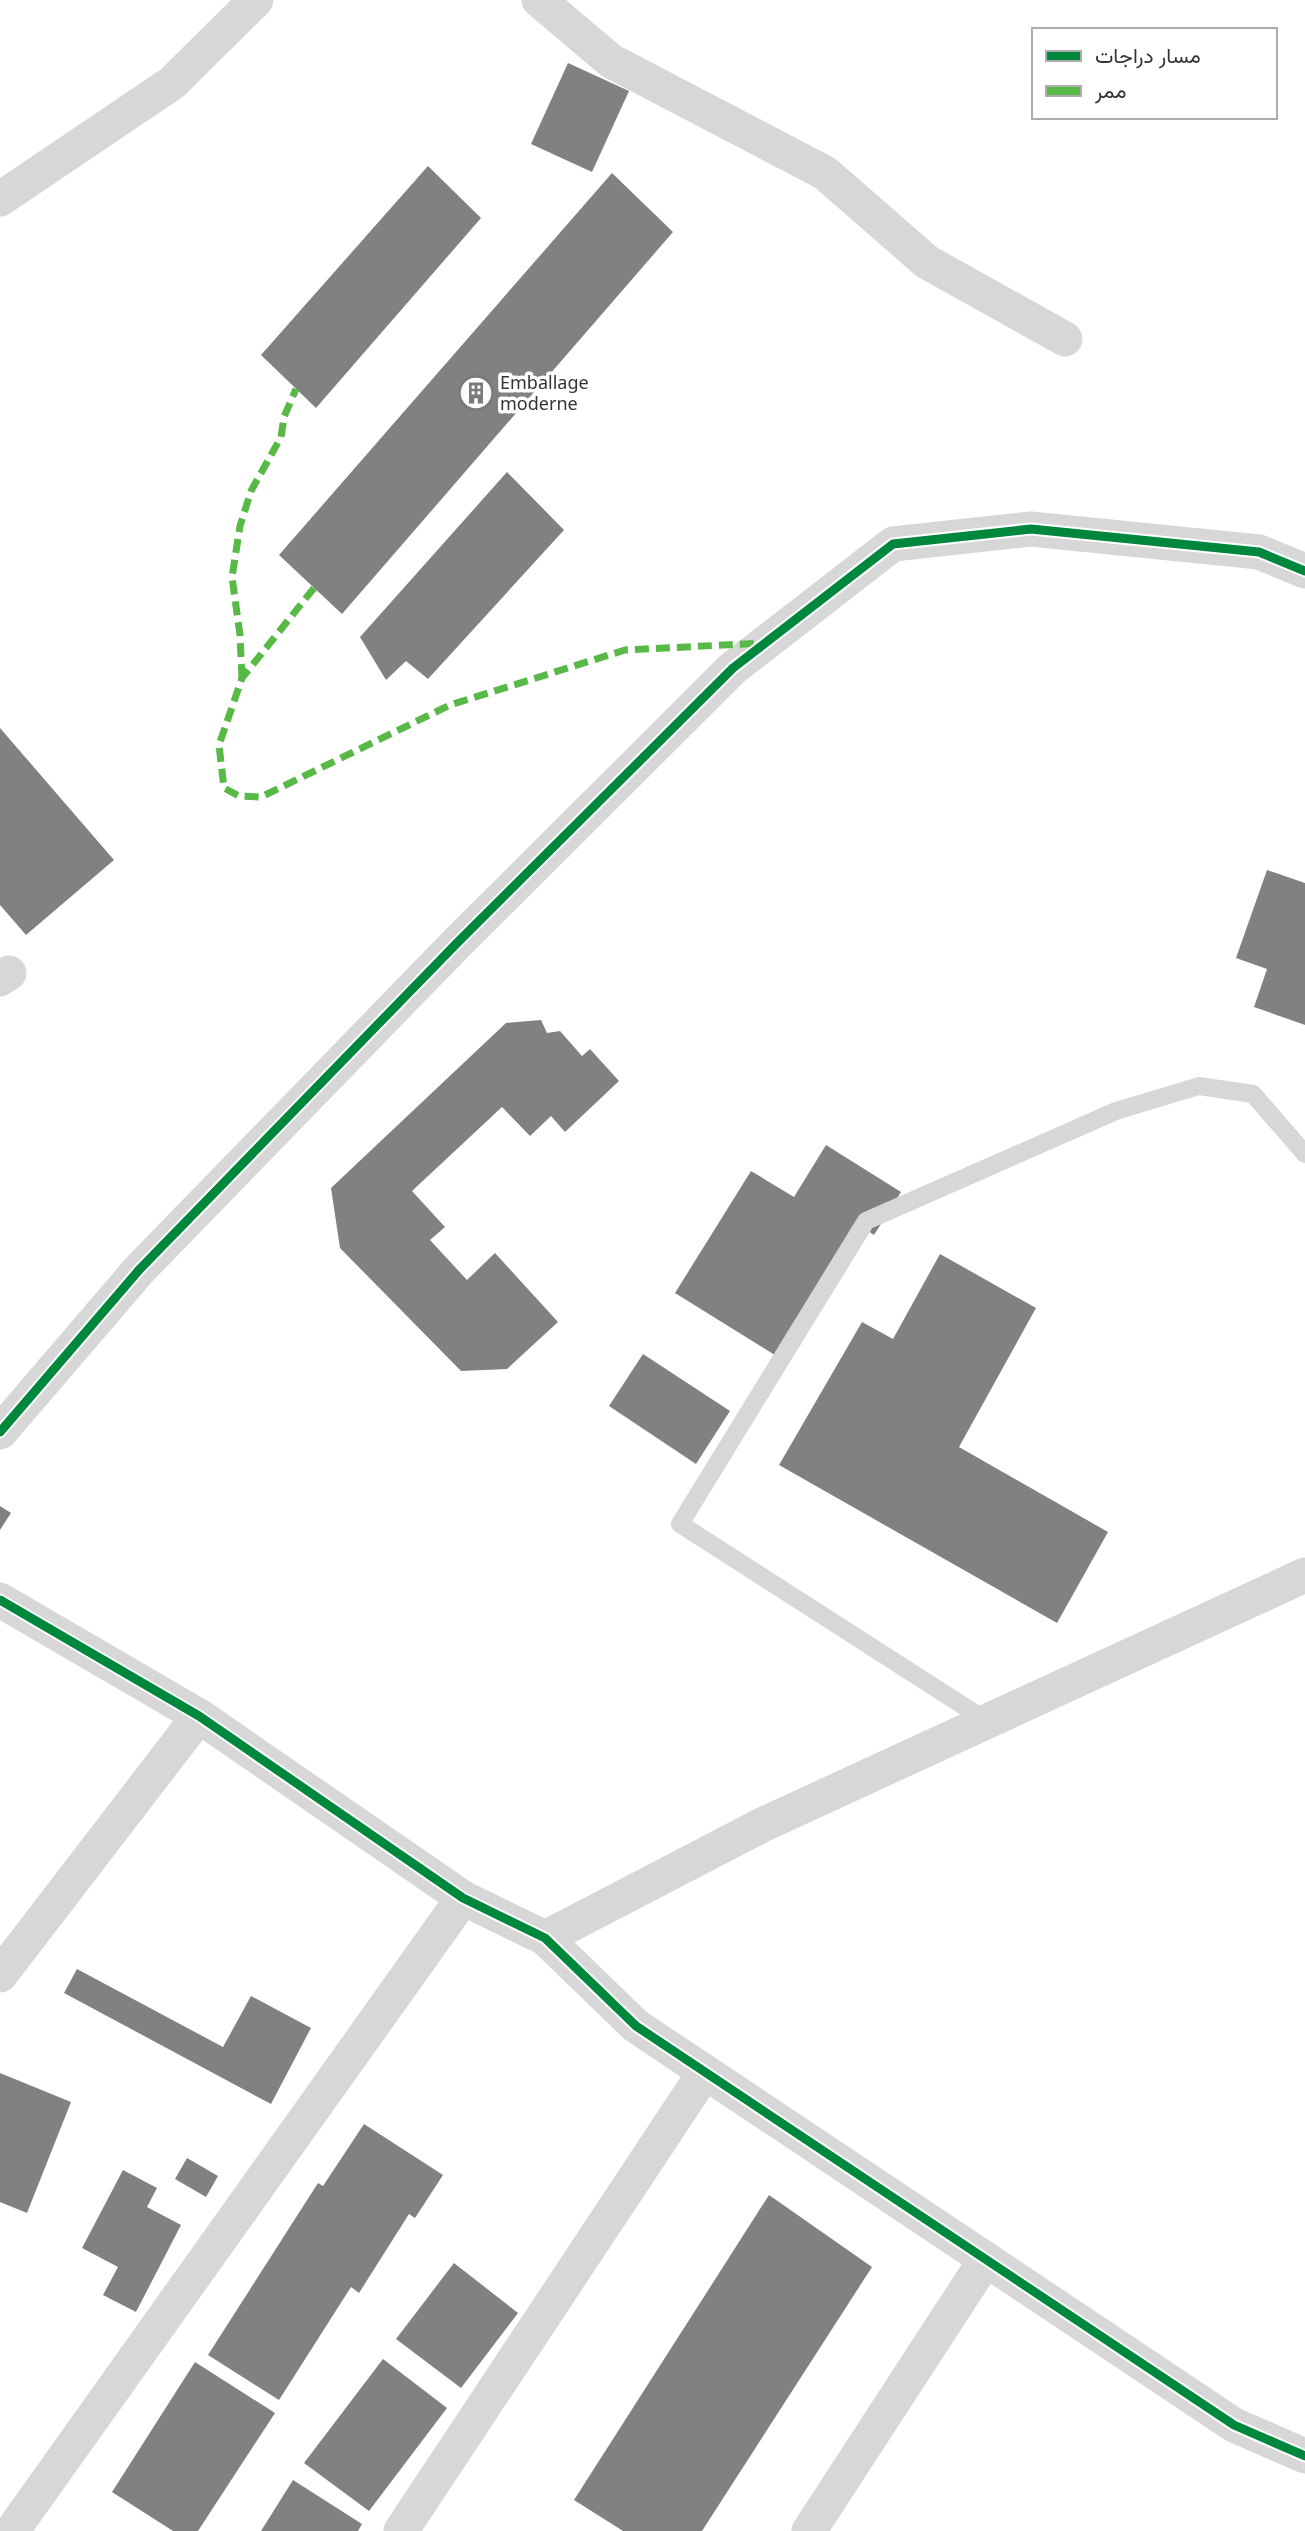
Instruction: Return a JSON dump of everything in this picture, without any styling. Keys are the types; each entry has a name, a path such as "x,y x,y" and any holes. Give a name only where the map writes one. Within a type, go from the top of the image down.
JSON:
{"street":[{"path":"0,198 172,83 256,0"},
{"path":"539,0 611,61 825,173 927,262 1065,339"},
{"path":"0,1432 139,1270 457,943 733,668 893,544 1031,529 1259,552 1305,571"},
{"path":"545,1938 762,1825 1305,1575"},
{"path":"0,1600 198,1716 463,1898 545,1938 636,2026 1234,2424 1305,2456"},
{"path":"0,1975 198,1716"},
{"path":"12,2531 463,1898"},
{"path":"401,2531 705,2072"},
{"path":"809,2531 986,2259"}],"lane":[{"path":"987,1721 680,1524 866,1221 1116,1111 1199,1086 1253,1094 1305,1154"}],"building":[{"path":"568,63 629,91 592,172 531,144"},
{"path":"428,166 481,218 316,408 261,355"},
{"name":"Emballage moderne","path":"612,173 673,232 342,614 279,555"},
{"path":"507,472 564,530 428,679 406,661 386,680 360,637"},
{"path":"0,728 114,860 26,935 0,905"},
{"path":"1267,870 1305,883 1305,1025 1254,1007 1267,969 1236,958"},
{"path":"541,1020 547,1033 560,1031 582,1056 590,1049 619,1081 565,1132 551,1116 530,1136 502,1107 412,1191 445,1227 430,1240 467,1280 495,1253 558,1322 507,1369 461,1371 340,1248 331,1188 506,1023"},
{"path":"826,1145 901,1192 874,1235 868,1231 786,1362 675,1293 751,1171 794,1197"},
{"path":"940,1254 1036,1308 959,1447 1108,1532 1057,1623 779,1465 862,1322 893,1339"},
{"path":"643,1354 730,1411 696,1464 609,1406"},
{"path":"0,1506 11,1513 0,1530"},
{"path":"77,1969 223,2047 251,1996 311,2028 271,2104 64,1993"},
{"path":"0,2073 71,2102 27,2213 0,2202"},
{"path":"364,2124 443,2175 415,2218 409,2214 359,2293 351,2287 279,2400 208,2355 318,2183 323,2186"},
{"path":"187,2158 218,2176 206,2197 175,2179"},
{"path":"123,2170 157,2188 147,2207 181,2225 136,2312 103,2295 118,2267 82,2248"},
{"path":"769,2195 872,2267 702,2531 623,2531 574,2500"},
{"path":"454,2263 518,2313 461,2388 396,2339"},
{"path":"383,2359 447,2408 369,2511 304,2463"},
{"path":"195,2362 275,2413 198,2531 173,2531 112,2492"},
{"path":"293,2480 362,2524 358,2531 261,2531"}],"marked path":[{"path":"242,678 240,635 232,577 240,526 251,491 281,437 284,417 296,389"},
{"path":"314,588 242,678 219,745 224,788 239,796 261,797 450,705 625,650 764,643"}],"cycle path":[{"path":"0,1432 139,1270 457,943 733,668 893,544 1031,529 1259,552 1305,571"},
{"path":"0,1600 199,1716 463,1898 545,1938 636,2026 1234,2425 1305,2456"}],"place":[{"name":"Emballage moderne","path":"476,393"}]}
